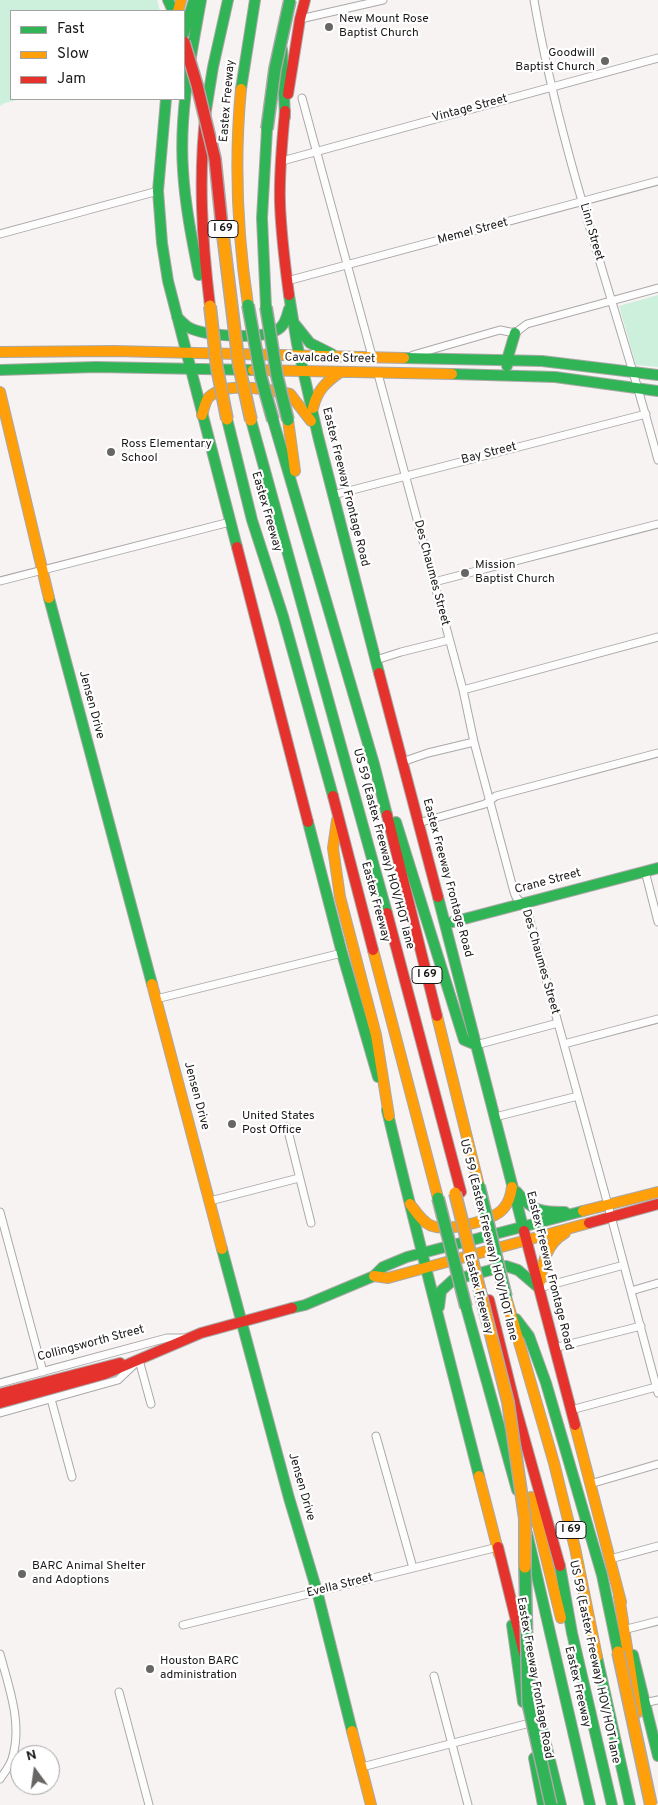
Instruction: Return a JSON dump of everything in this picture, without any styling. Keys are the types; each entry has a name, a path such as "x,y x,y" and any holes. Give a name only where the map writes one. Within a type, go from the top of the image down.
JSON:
{"main road":[{"path":"185,30 194,0"},
{"path":"185,94 201,0"},
{"name":"Eastex Freeway","path":"228,0 211,74 202,153 202,231 207,305 227,419 252,520 283,616 338,815 466,1306 518,1491 590,1805"},
{"name":"Eastex Freeway","path":"255,0 242,88 236,172 240,240 248,305 261,377 385,806 506,1297 554,1462 575,1548 630,1805"},
{"path":"284,0 282,60 284,117"},
{"path":"290,0 275,69 267,129 261,212 266,308 277,376 288,420 300,511"},
{"name":"Eastex Freeway Frontage Road","path":"305,0 300,19 284,117 282,161 282,226 287,281 292,321 302,372 554,1348 620,1596 658,1756"},
{"name":"US 59 (Eastex Freeway) HOV/HOT lane","path":"185,45 215,159 231,308 250,420 384,899 402,974 428,1065 458,1192 489,1300 515,1405 561,1571 572,1633 612,1805"},
{"name":"Eastex Freeway Frontage Road","path":"166,100 158,191 165,263 176,316 342,953 389,1116 421,1253 498,1547 526,1724 544,1805"},
{"path":"184,100 182,154 187,210 207,305"},
{"path":"176,316 189,328 206,334 264,335 278,330 284,324 290,305"},
{"path":"292,321 310,343 335,355"},
{"path":"507,375 507,360 515,333"},
{"path":"95,351 96,368"},
{"name":"Cavalcade Street","path":"0,352 186,352 507,360 559,362 658,375"},
{"name":"Cavalcade Street","path":"0,370 96,368 507,375 555,377 658,391"},
{"path":"314,420 316,396 320,387 339,373"},
{"path":"202,416 207,398 216,391 238,388 263,389 290,394 314,420"},
{"name":"Jensen Drive","path":"0,392 41,570 289,1498 317,1591 371,1805"},
{"path":"385,806 398,825 464,1040 476,1045"},
{"path":"338,815 333,848 340,897 376,1035 389,1116"},
{"name":"Crane Street","path":"445,924 658,868"},
{"path":"409,1204 432,1226 438,1228 453,1226 501,1211 510,1198 513,1184"},
{"path":"513,1184 522,1200 534,1210 543,1212 582,1211"},
{"name":"Eastex Freeway","path":"458,1192 549,1567 604,1805"},
{"name":"Collingsworth Street","path":"0,1394 105,1374 190,1338 305,1305 374,1276 382,1267 407,1257 658,1192"},
{"name":"Collingsworth Street","path":"374,1276 388,1278 658,1204"},
{"path":"539,1288 543,1259 549,1247 557,1237 579,1226"},
{"path":"438,1312 441,1291 453,1280 506,1266 518,1270 539,1288"},
{"path":"511,1313 529,1336 546,1383 602,1575 651,1805"},
{"name":"Collingsworth Street","path":"0,1403 44,1386"},
{"path":"508,1402 525,1519 524,1604 528,1703 551,1805"},
{"path":"498,1547 561,1805"},
{"path":"561,1571 580,1658 600,1727 617,1751"},
{"path":"620,1596 651,1805"}],"street":[{"path":"300,19 384,0"},
{"name":"Linn Street","path":"534,0 552,87 583,203 610,301 639,389 658,460"},
{"name":"Vintage Street","path":"282,161 658,58"},
{"path":"302,98 372,356"},
{"name":"Memel Street","path":"287,281 583,203 658,181"},
{"path":"0,234 158,191"},
{"path":"408,357 500,330 515,333 527,324 658,288"},
{"name":"Des Chaumes Street","path":"378,374 463,690 474,742 514,892 527,910 631,1291 655,1371 657,1390"},
{"name":"Bay Street","path":"333,495 646,414"},
{"path":"0,581 230,522"},
{"path":"434,582 658,524"},
{"path":"463,690 658,637"},
{"path":"376,660 449,640"},
{"path":"402,762 428,753 474,742"},
{"path":"418,823 485,804 496,796 658,753"},
{"path":"645,871 658,922"},
{"path":"156,999 342,953"},
{"path":"564,1044 658,1019"},
{"path":"476,1045 558,1023"},
{"path":"495,1117 578,1096"},
{"path":"287,1127 311,1223"},
{"path":"210,1201 300,1178"},
{"path":"0,1212 44,1386 72,1478"},
{"path":"539,1288 624,1265"},
{"path":"631,1291 658,1283"},
{"path":"554,1348 641,1326"},
{"name":"Collingsworth Street","path":"0,1412 44,1386 167,1338 190,1338"},
{"path":"139,1360 152,1404"},
{"name":"Collingsworth Street","path":"0,1383 44,1386"},
{"path":"571,1410 657,1390"},
{"path":"376,1436 413,1568"},
{"path":"590,1484 658,1464"},
{"path":"610,1559 658,1546"},
{"name":"Evella Street","path":"182,1625 498,1547"},
{"path":"628,1629 658,1621"},
{"path":"0,1654 15,1711 17,1737 12,1760 0,1779"},
{"path":"434,1676 468,1805"},
{"path":"119,1692 149,1805"},
{"path":"644,1703 658,1700"},
{"path":"362,1767 526,1724"}],"green space":[{"path":"0,0 157,0 160,10 10,10 10,100 17,100 0,106"},
{"path":"658,295 658,367 636,365 619,306"}],"traffic: fast":[{"path":"168,0 173,10"},
{"path":"185,30 194,0"},
{"path":"185,99 201,0"},
{"path":"206,110 213,67 228,0"},
{"path":"241,89 255,0"},
{"path":"267,129 275,69 290,0"},
{"path":"282,49 285,117"},
{"path":"166,100 158,191 162,243 168,281 237,547"},
{"path":"185,100 182,149 184,183 191,236 199,275"},
{"path":"266,307 262,218 267,129"},
{"path":"289,295 297,344 318,436 379,673"},
{"path":"248,305 261,377 273,420"},
{"path":"266,307 277,376 288,420"},
{"path":"177,317 192,329 212,334 251,336 264,334 281,327 289,309"},
{"path":"294,323 310,343 332,354"},
{"path":"507,366 515,333"},
{"path":"404,358 542,361 658,375"},
{"path":"0,370 96,367 253,370"},
{"path":"452,374 555,377 658,391"},
{"path":"227,419 252,520 283,616 333,796"},
{"path":"251,420 387,913"},
{"path":"273,420 374,764 387,815"},
{"path":"49,598 152,984"},
{"path":"308,822 342,953 378,1077"},
{"path":"396,822 464,1040 476,1045"},
{"path":"445,924 658,868"},
{"path":"438,897 524,1231"},
{"path":"387,1110 479,1476"},
{"path":"479,1186 506,1297"},
{"path":"517,1192 532,1207 543,1211 565,1212"},
{"path":"438,1198 466,1307"},
{"path":"292,1308 305,1305 374,1276 383,1267 407,1257 583,1211"},
{"path":"222,1249 289,1498 317,1591 352,1731"},
{"path":"439,1307 441,1291 453,1280 506,1266 518,1270 539,1288"},
{"path":"466,1307 517,1490"},
{"path":"516,1319 529,1336 546,1383 602,1575 618,1652"},
{"path":"527,1533 590,1805"},
{"path":"560,1566 572,1633 612,1805"},
{"path":"525,1567 528,1703 551,1805"},
{"path":"512,1625 523,1702"},
{"path":"633,1655 658,1756"},
{"path":"597,1657 630,1805"},
{"path":"530,1680 561,1805"},
{"path":"534,1758 543,1805"}],"traffic: slow":[{"path":"178,10 181,0"},
{"path":"241,89 237,171 241,251 248,305"},
{"path":"222,227 239,366 251,420"},
{"path":"210,306 217,368 227,419"},
{"path":"0,352 114,351 404,358"},
{"path":"253,370 452,374"},
{"path":"313,408 322,388 339,373"},
{"path":"202,415 209,397 217,392 226,389 248,388 290,394 311,421"},
{"path":"0,392 49,598"},
{"path":"288,420 295,471"},
{"path":"337,820 333,848 340,897 376,1035 389,1116"},
{"path":"373,950 438,1198"},
{"path":"152,984 222,1249"},
{"path":"437,1016 479,1186"},
{"path":"410,1204 429,1225 448,1228 490,1218 507,1204 512,1187"},
{"path":"583,1211 658,1192"},
{"path":"455,1193 508,1402 525,1519 525,1567"},
{"path":"374,1276 388,1278 589,1223"},
{"path":"540,1282 546,1254 554,1242 565,1233"},
{"path":"506,1297 554,1463 575,1548 597,1657"},
{"path":"575,1425 621,1602"},
{"path":"479,1476 499,1554"},
{"path":"531,1497 561,1618"},
{"path":"619,1596 637,1713"},
{"path":"618,1652 651,1805"},
{"path":"352,1731 371,1805"}],"traffic: jam":[{"path":"288,94 300,19 305,0"},
{"path":"185,45 215,159 222,227"},
{"path":"206,110 202,159 202,208 210,306"},
{"path":"285,111 280,168 280,203 289,295"},
{"path":"237,547 308,822"},
{"path":"379,673 438,897"},
{"path":"333,796 373,950"},
{"path":"387,815 437,1016"},
{"path":"387,913 461,1192"},
{"path":"589,1223 658,1204"},
{"path":"524,1231 575,1425"},
{"path":"489,1300 515,1405 560,1566"},
{"path":"0,1403 105,1374 201,1333 292,1308"},
{"path":"0,1394 120,1363"},
{"path":"498,1547 524,1653"}],"place":[{"name":"New Mount Rose Baptist Church","path":"329,27"},
{"name":"Goodwill Baptist Church","path":"605,61"},
{"name":"Ross Elementary School","path":"111,452"},
{"name":"Mission Baptist Church","path":"465,573"},
{"name":"United States Post Office","path":"232,1124"},
{"name":"BARC Animal Shelter and Adoptions","path":"22,1574"},
{"name":"Houston BARC administration","path":"150,1669"}]}
